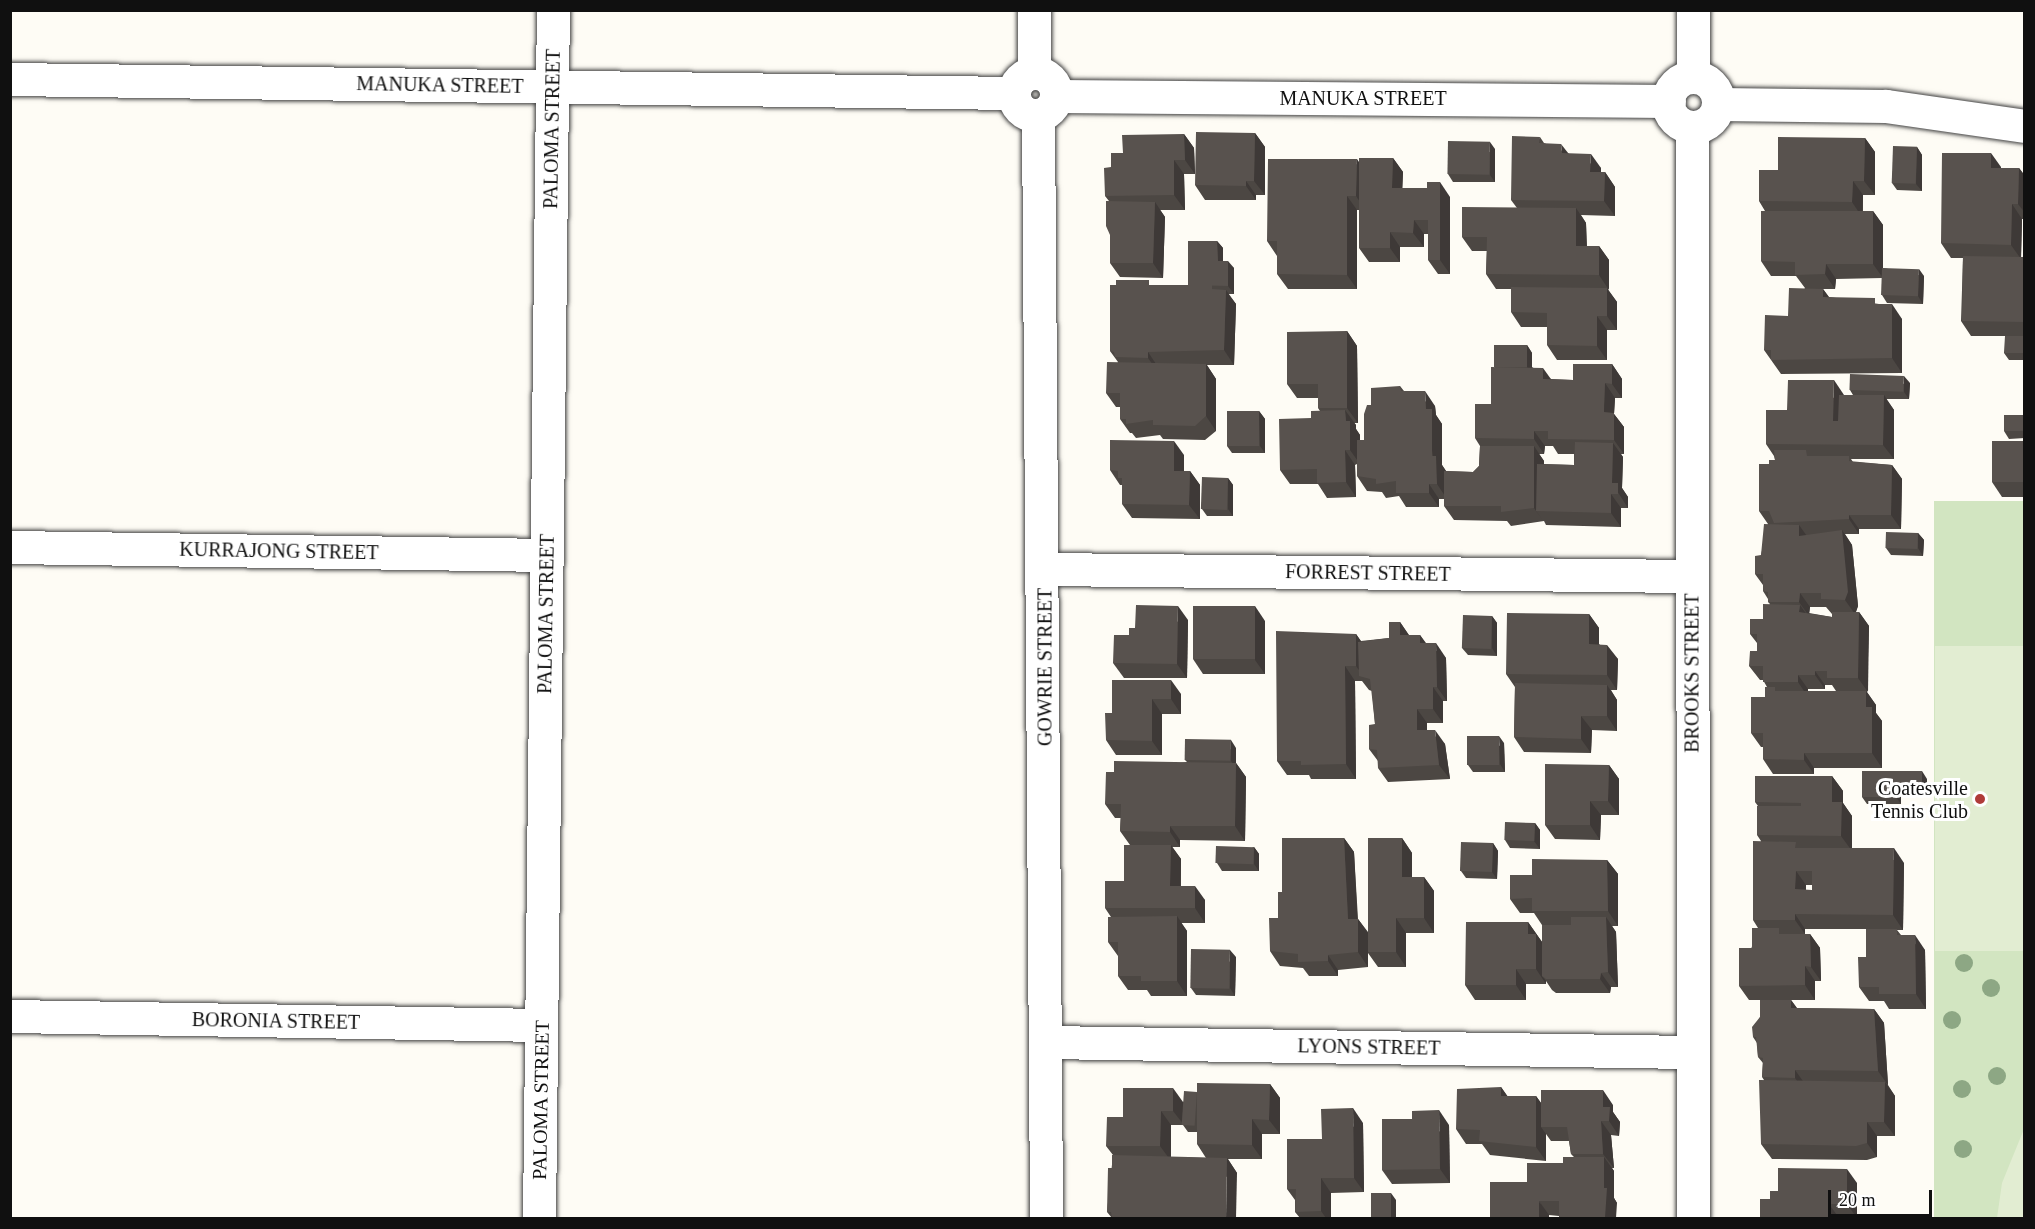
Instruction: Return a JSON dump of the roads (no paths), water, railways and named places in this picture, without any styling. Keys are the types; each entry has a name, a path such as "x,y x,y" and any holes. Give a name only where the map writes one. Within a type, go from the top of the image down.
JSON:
{"street":[{"name":"PALOMA STREET","path":"539,1218 554,10"},
{"path":"1034,10 1020,110 1048,106"},
{"path":"1693,77 1694,10"},
{"path":"1693,77 1708,81 1718,104 1712,118 1692,126 1672,116 1669,101 1678,81 1693,77"},
{"name":"MANUKA STREET","path":"10,79 553,87 1024,83"},
{"name":"MANUKA STREET","path":"1048,106 1669,101"},
{"path":"1718,104 1886,106 2025,126"},
{"name":"GOWRIE STREET","path":"1046,1218 1044,569 1048,106"},
{"name":"BROOKS STREET","path":"1692,126 1693,1218"},
{"name":"KURRAJONG STREET","path":"10,547 547,555"},
{"name":"FORREST STREET","path":"1044,569 1692,576"},
{"name":"BORONIA STREET","path":"10,1016 541,1025"},
{"name":"LYONS STREET","path":"1046,1042 1693,1052"}],"place":[{"name":"Coatesville Tennis Club","path":"1980,799"}]}
